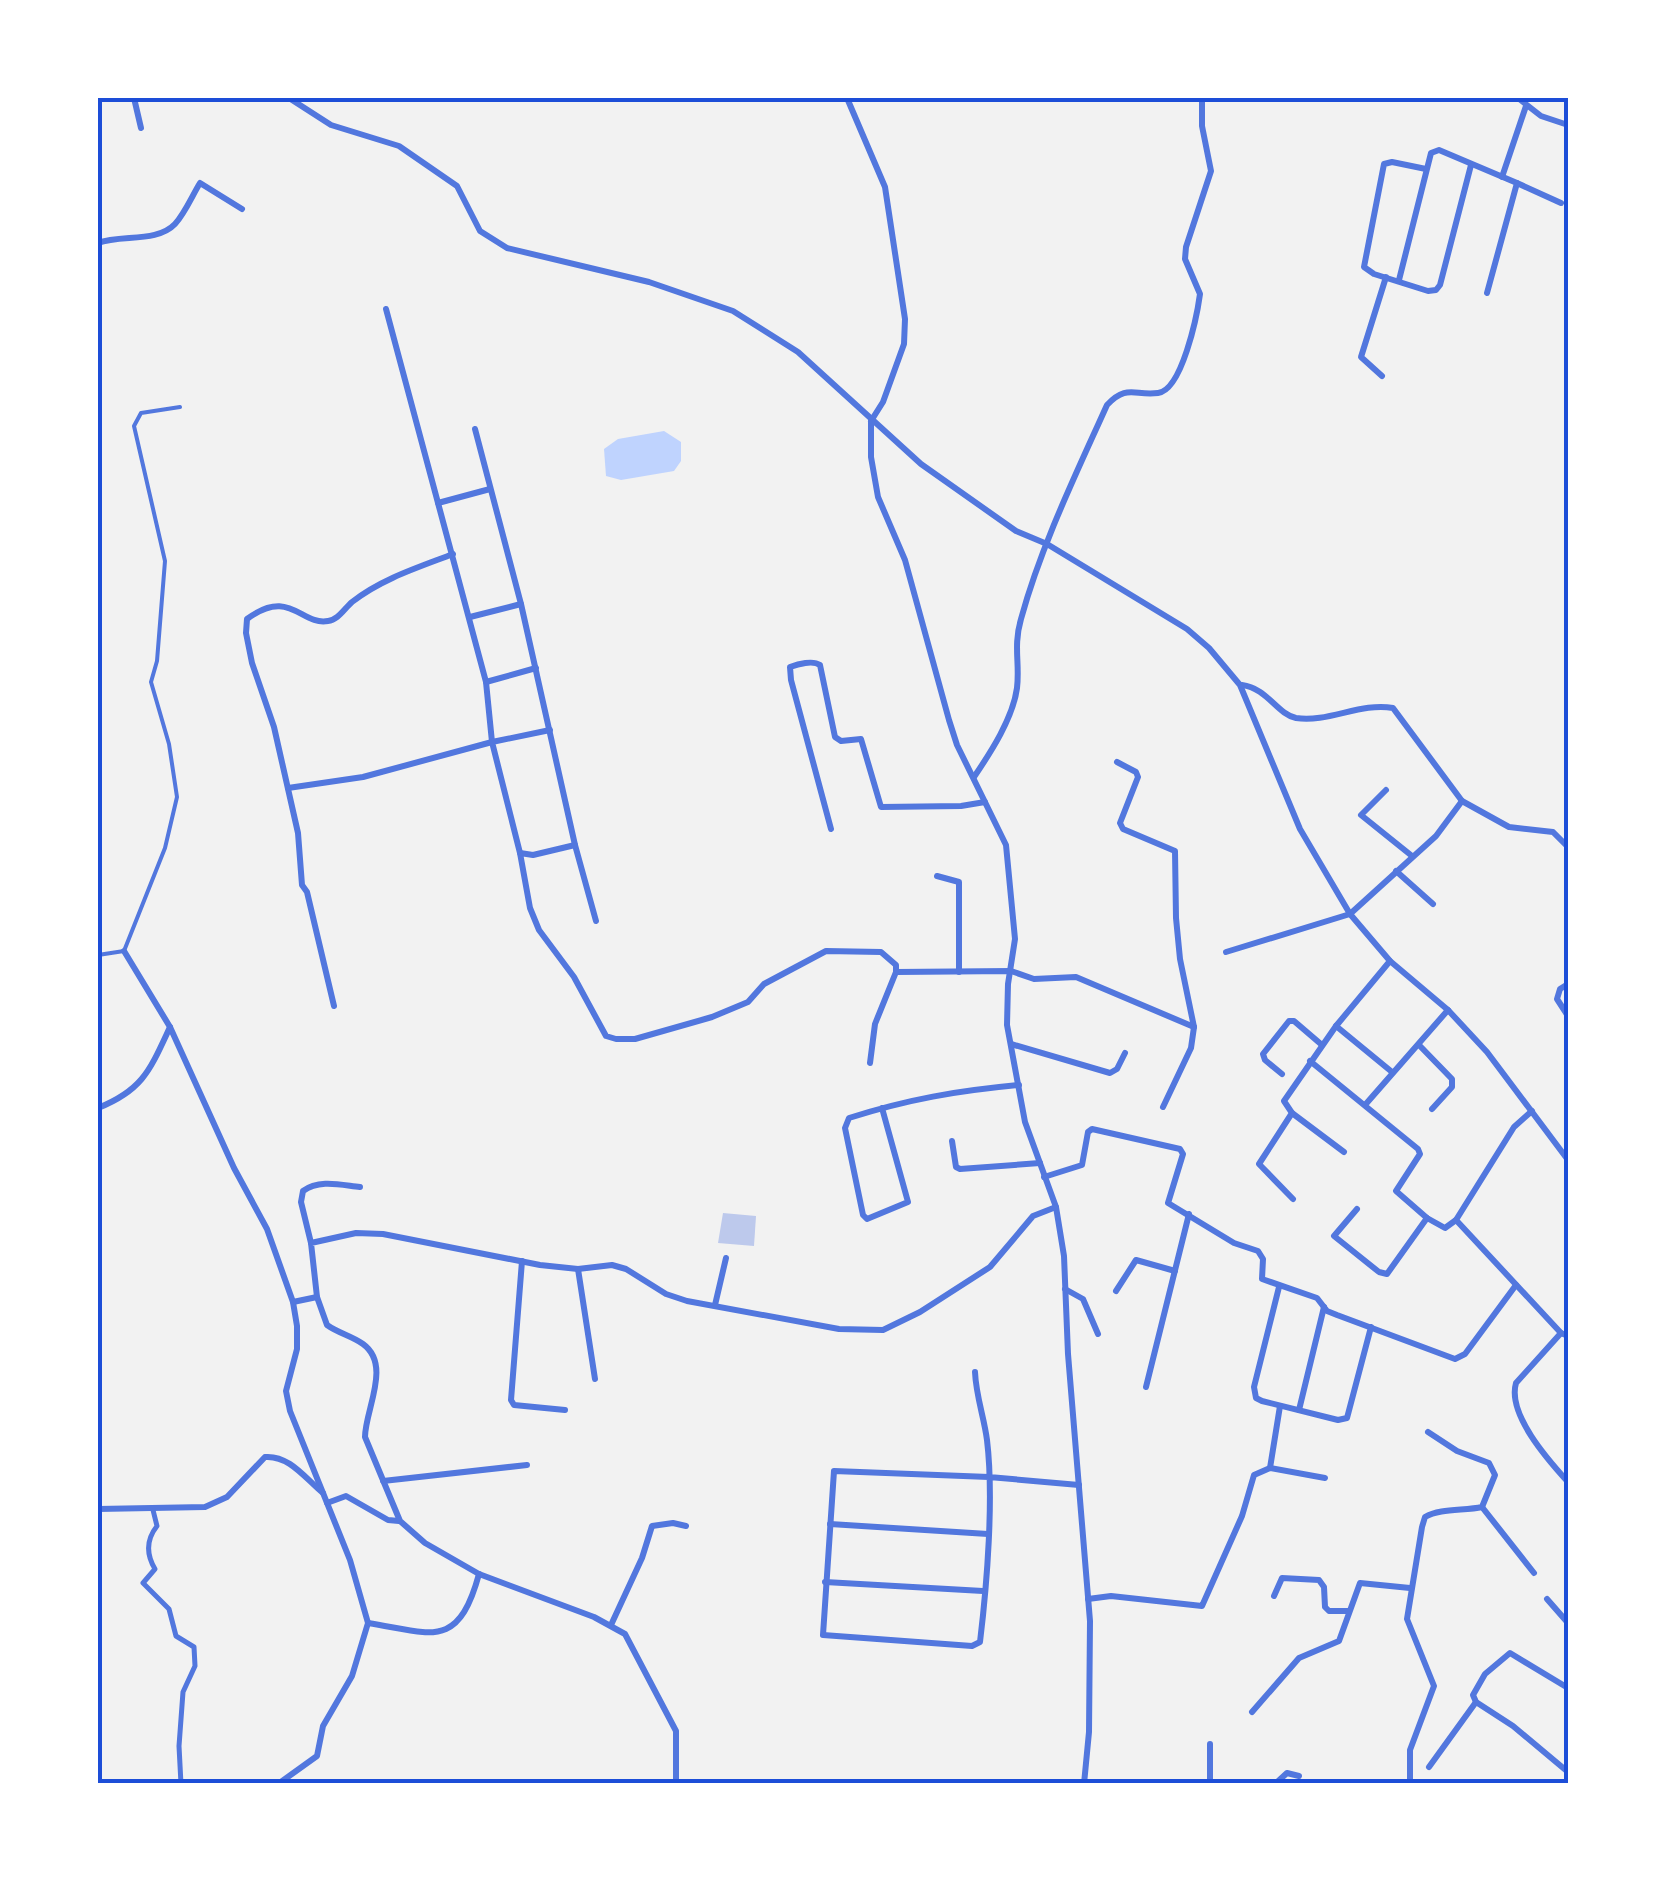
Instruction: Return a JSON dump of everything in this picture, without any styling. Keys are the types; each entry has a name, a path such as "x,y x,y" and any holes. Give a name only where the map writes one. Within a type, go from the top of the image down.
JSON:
{"street":[{"path":"134,98 141,128"},
{"path":"289,98 330,124 399,146 457,186 480,231 507,248 649,282 733,311 798,352 921,464 1016,531 1047,544 1187,629 1240,685 1300,828 1350,914 1390,960 1448,1010 1487,1052 1568,1160"},
{"path":"847,98 884,187 905,319 904,344 871,421 871,457 878,497 905,560 953,732 1006,846 1015,939 1007,1025 1025,1122 1056,1206 1064,1256 1088,1599 1089,1732 1084,1784"},
{"path":"974,777 993,752 1014,700 1018,682 1015,640 1047,544 1108,405 1118,394 1168,390 1181,368 1200,294 1187,270 1186,247 1211,171 1202,126 1202,98"},
{"path":"1518,98 1526,106 1568,126"},
{"path":"1502,177 1526,106"},
{"path":"1398,280 1426,170 1431,153 1436,150 1561,203"},
{"path":"1426,170 1392,162 1384,164 1364,267 1374,274 1428,291 1440,285 1471,166"},
{"path":"98,242 163,233 174,225 200,182 242,209"},
{"path":"1486,293 1516,184"},
{"path":"1382,376 1361,356 1386,277"},
{"path":"386,310 486,682 492,742 530,908 539,930 574,978 606,1036 635,1039 748,1002 764,984 826,951 880,952 896,965 896,972 875,1024 870,1063"},
{"path":"475,428 596,921"},
{"path":"438,502 490,489"},
{"path":"334,1006 300,875 302,857 274,726 252,662 247,619 256,612 280,606 297,608 322,622 333,621 352,602 379,585 453,554"},
{"path":"470,618 521,604"},
{"path":"831,829 790,671 793,666 812,662 820,665 836,737 841,741 858,738 863,742 881,807 986,802"},
{"path":"486,682 536,668"},
{"path":"1240,685 1253,686 1293,718 1381,706 1393,708 1462,801 1509,827 1553,832 1568,847"},
{"path":"288,788 362,776 550,730"},
{"path":"1117,762 1138,776 1120,824 1123,829 1175,851 1177,932 1194,1027 1191,1048 1163,1108"},
{"path":"1386,790 1361,815 1412,856"},
{"path":"1226,952 1350,914 1436,836 1462,801"},
{"path":"520,853 575,845"},
{"path":"1396,871 1434,904"},
{"path":"938,876 959,882 958,972"},
{"path":"124,951 170,1026 234,1168 267,1229 292,1302 297,1349 286,1391 290,1411 350,1560 368,1624 348,1686 322,1726 317,1756 278,1784"},
{"path":"1344,1152 1292,1113 1284,1100 1336,1026 1390,960"},
{"path":"896,972 1011,972 1034,979 1076,978 1194,1027"},
{"path":"1568,984 1560,989 1557,999 1568,1016"},
{"path":"1365,1105 1448,1010"},
{"path":"1282,1074 1263,1054 1289,1020 1322,1045"},
{"path":"98,1108 124,1098 138,1087 170,1026"},
{"path":"1336,1026 1392,1072"},
{"path":"1010,1044 1110,1073 1118,1069 1125,1053"},
{"path":"1419,1045 1452,1079 1452,1087 1432,1109"},
{"path":"1310,1062 1420,1154 1396,1191 1445,1228 1456,1220 1514,1127 1532,1111"},
{"path":"882,1108 908,1202 868,1219 863,1215 845,1128 849,1118 882,1108 947,1092 1019,1085"},
{"path":"1292,1113 1259,1164 1293,1199"},
{"path":"1044,1178 1082,1165 1088,1132 1092,1129 1180,1148 1183,1154 1168,1202 1234,1243 1258,1251 1263,1259 1262,1279 1317,1298 1336,1316 1458,1358 1516,1286"},
{"path":"952,1141 956,1167 960,1170 1040,1163"},
{"path":"360,1187 308,1186 302,1191 302,1202 317,1297 326,1325 364,1344 372,1356 375,1390 365,1437 400,1522 425,1543 479,1574 625,1634 676,1731 676,1784"},
{"path":"311,1243 356,1233 383,1234 578,1269 612,1264 666,1294 839,1329 884,1330 990,1268 1033,1216 1056,1206"},
{"path":"1358,1209 1334,1236 1386,1274 1427,1218"},
{"path":"1146,1387 1189,1214"},
{"path":"1456,1220 1565,1334 1516,1383 1514,1392 1518,1416 1568,1482"},
{"path":"715,1305 726,1258"},
{"path":"1116,1291 1136,1260 1175,1271"},
{"path":"522,1261 511,1400 524,1407 565,1410"},
{"path":"578,1269 596,1378"},
{"path":"1279,1287 1254,1394 1262,1402 1338,1420 1347,1418 1371,1326"},
{"path":"1065,1289 1083,1298 1098,1334"},
{"path":"292,1302 317,1297"},
{"path":"1298,1410 1324,1307"},
{"path":"974,1372 989,1477 980,1642 972,1646 823,1634 832,1476 840,1469 989,1477 1079,1484"},
{"path":"1270,1468 1280,1406"},
{"path":"1428,1432 1494,1469 1494,1480 1482,1507"},
{"path":"98,1510 205,1507 237,1488 265,1457 278,1456 323,1494"},
{"path":"383,1481 527,1465"},
{"path":"1088,1599 1112,1596 1202,1606 1242,1516 1254,1474 1270,1468 1324,1478"},
{"path":"327,1503 346,1496 388,1520 400,1522"},
{"path":"1482,1507 1534,1574"},
{"path":"1410,1784 1410,1750 1434,1686 1406,1620 1425,1517 1434,1512 1482,1507"},
{"path":"153,1510 157,1526 150,1536 148,1558 154,1569 144,1583 169,1609 176,1636 194,1648 194,1666 183,1692 181,1784"},
{"path":"830,1524 988,1534"},
{"path":"611,1626 652,1526 686,1526"},
{"path":"368,1624 415,1633 447,1628 459,1622 465,1613 479,1574"},
{"path":"1274,1596 1282,1578 1320,1580 1328,1611 1348,1611"},
{"path":"825,1582 983,1590"},
{"path":"1252,1712 1299,1658 1339,1641 1360,1583 1410,1588"},
{"path":"1547,1599 1568,1623"},
{"path":"1430,1767 1476,1702 1475,1687 1504,1655 1510,1653 1568,1688"},
{"path":"1476,1702 1514,1726 1568,1772"},
{"path":"1210,1744 1210,1784"},
{"path":"1275,1784 1287,1773 1298,1776"}],"lane":[{"path":"98,955 124,951 165,848 176,797 169,744 150,682 156,661 166,560 134,426 140,413 180,407"}],"water":[{"path":"664,431 681,442 681,461 674,471 621,480 606,476 604,449 618,439"}],"building":[{"path":"723,1213 756,1216 754,1246 718,1243"}]}
